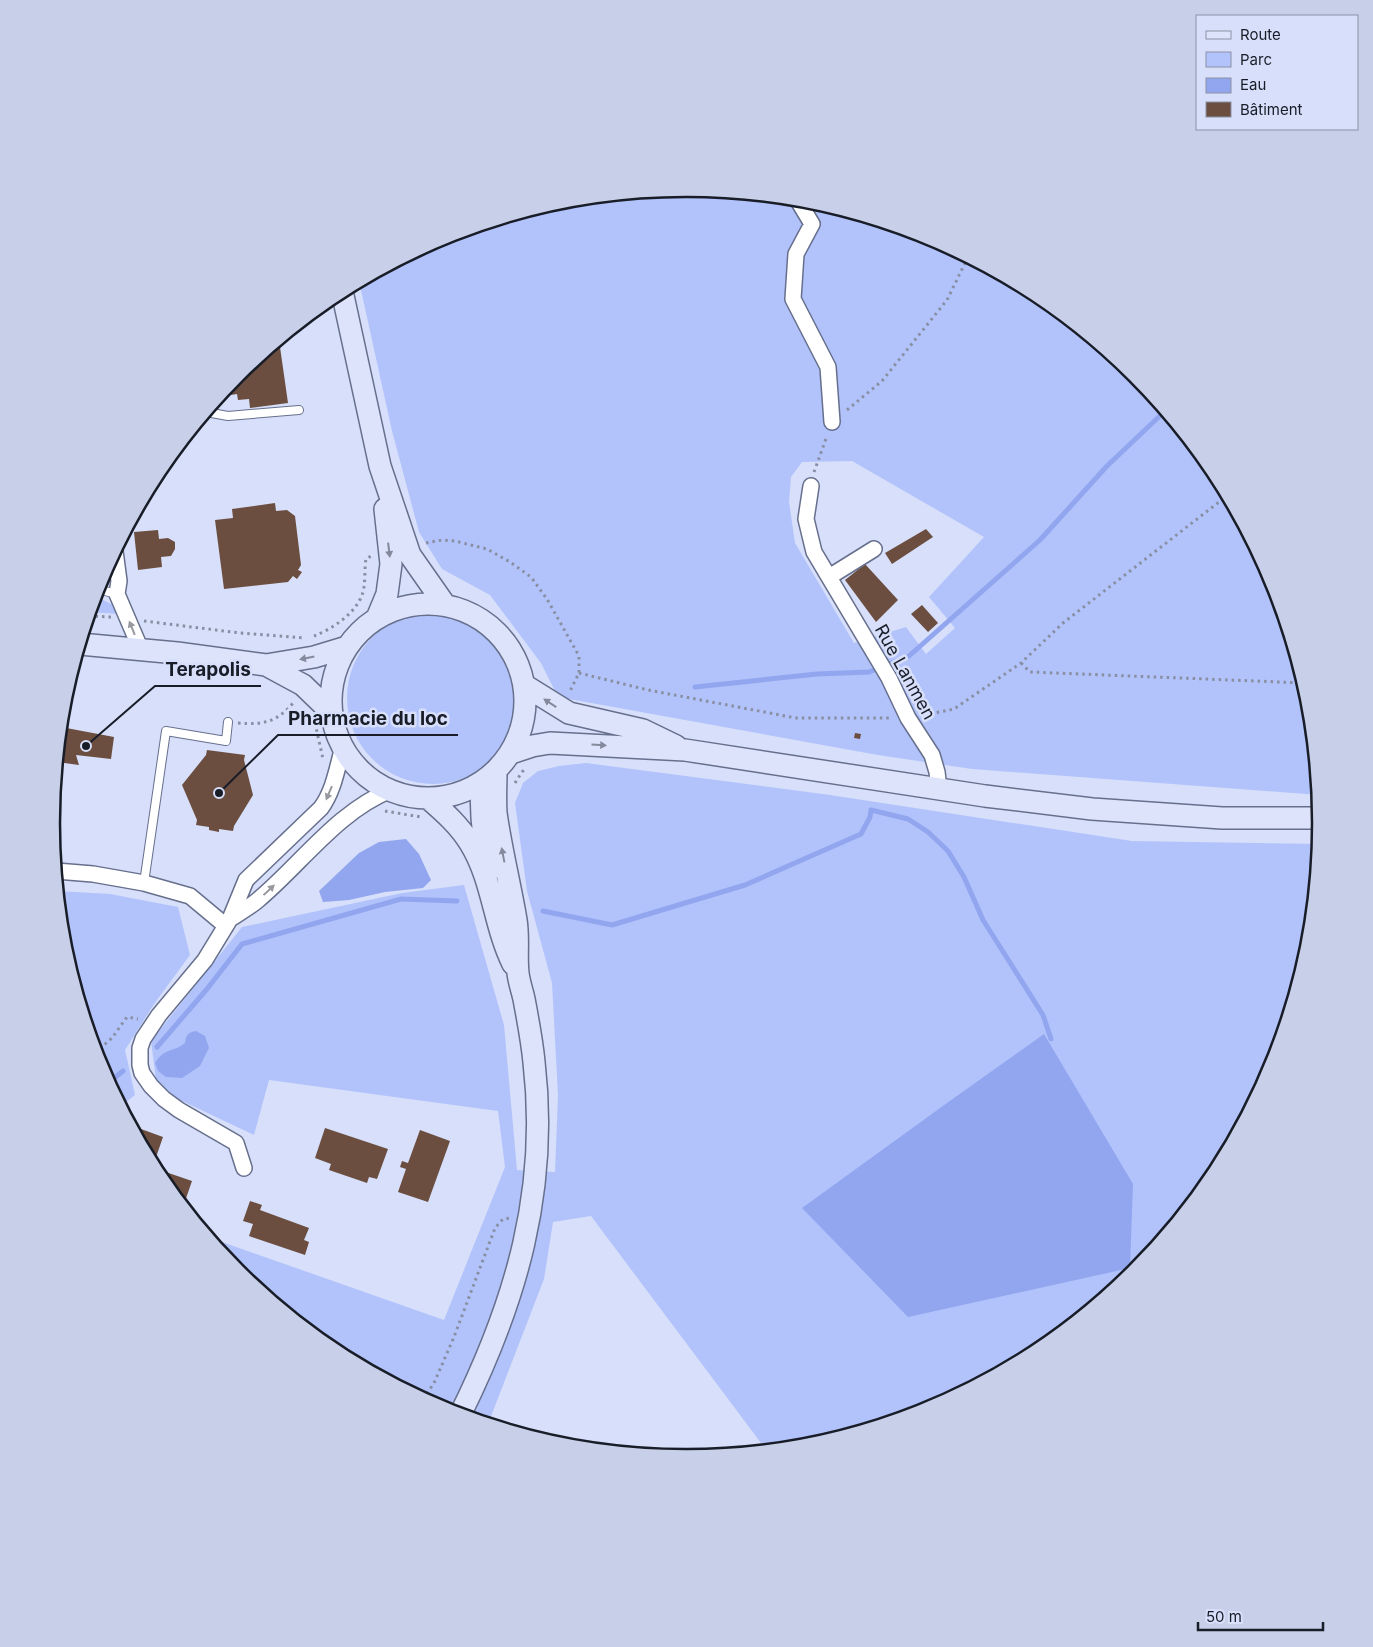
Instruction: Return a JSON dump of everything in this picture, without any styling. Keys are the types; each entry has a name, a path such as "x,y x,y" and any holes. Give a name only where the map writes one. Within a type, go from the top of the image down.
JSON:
{"main road":[{"path":"344,299 380,466 391,564 387,594 377,618"},
{"path":"380,466 410,555 445,605"},
{"path":"322,714 332,690 337,667 347,646 360,631 377,618 398,608 421,604 445,605 468,612 489,624 505,642 518,662 524,686 525,709 521,732 511,753 489,777 465,791 446,796 426,808"},
{"path":"86,645 266,665 314,657 347,646"},
{"path":"266,665 304,684 322,714 336,730 355,765 372,780 391,790 409,796 426,808 456,823 481,864 506,950 518,973"},
{"path":"524,686 569,713 643,730 685,750"},
{"path":"511,753 532,746 550,743 685,750 939,789 1092,809 1222,818 1313,818"},
{"path":"463,1408 475,1386 500,1326 519,1267 530,1220 538,1141 533,1054 518,973 516,922 489,777"}],"street":[{"path":"802,208 812,224 796,254 793,299 828,367 832,422"},
{"name":"Rue Lanmen","path":"811,486 806,519 814,552 889,678 908,718 932,755 939,789"},
{"path":"828,577 874,549"},
{"path":"117,564 123,606 141,650"},
{"path":"244,1168 236,1143 179,1110 151,1086 142,1073 139,1056 140,1048 143,1039 159,1014 205,960 228,923 246,880 321,808 334,783 343,746"},
{"path":"228,923 257,901 353,810 375,796 391,790"},
{"path":"62,871 93,874 144,884 190,896 228,923"}],"lane":[{"path":"212,413 228,416 299,410"},
{"path":"104,594 123,606"},
{"path":"144,884 166,731 226,741 228,722"}],"path":[{"path":"811,486 814,472 832,422 882,380 947,300 965,263"},
{"path":"579,673 648,690 796,718 908,718 954,709 1021,663 1063,623 1222,499"},
{"path":"425,543 442,540 455,541 486,549 510,562 531,577 547,599 578,656 579,673 566,700"},
{"path":"96,614 123,606 240,633 308,638 326,631 353,609 362,595 366,559 371,556"},
{"path":"1021,663 1030,672 1297,683"},
{"path":"228,722 254,724 269,722 281,716 298,697"},
{"path":"322,714 324,766"},
{"path":"513,786 522,772 530,765"},
{"path":"378,812 426,808"},
{"path":"102,1047 112,1038 127,1017 154,1023"},
{"path":"427,1393 434,1383 454,1337 495,1228 503,1219 514,1217 530,1220"}],"green space":[{"path":"646,198 727,198 768,202 849,218 888,230 926,245 1000,281 1068,326 1130,380 1184,442 1229,510 1248,546 1280,622 1292,661 1301,701 1308,742 1312,794 972,769 878,755 558,697 541,663 490,595 442,569 419,532 392,431 361,289 409,262 485,230 524,218 605,202","holes":["852,461 984,537 929,597 955,628 926,654 906,627 854,643 795,543 789,502 791,477 802,462"]},
{"path":"102,599 113,605 119,614 97,612"},
{"path":"433,612 450,614 466,619 494,637 512,665 517,681 519,698 517,715 512,731 494,759 466,777 450,782 433,784 416,782 400,777 372,759 354,731 349,715 347,698 349,681 354,665 372,637 400,619 416,614"},
{"path":"586,763 830,795 1132,841 1313,844 1308,905 1292,986 1280,1025 1248,1101 1229,1137 1184,1205 1130,1267 1100,1295 1068,1321 1000,1366 964,1385 888,1417 849,1429 763,1445 591,1216 553,1222 544,1279 490,1419 409,1385 373,1366 305,1321 273,1295 218,1241 444,1320 505,1167 498,1111 269,1080 254,1135 178,1099 156,1080 151,1041 242,927 402,893 464,885 504,1025 517,1170 555,1172 558,1095 552,983 527,891 515,803 523,783 538,771"},
{"path":"64,891 110,894 178,907 190,955 154,1004 125,1050 135,1095 126,1102 93,1025 81,986 72,946"}],"water":[{"path":"406,839 419,854 431,880 423,888 385,892 349,900 323,902 319,891 359,853 379,842"},
{"path":"196,1031 205,1036 209,1048 200,1066 182,1078 166,1077 158,1071 155,1063 159,1058 166,1052 185,1043 188,1034"},
{"path":"1044,1034 1133,1184 1130,1267 908,1317 802,1208"}],"building":[{"path":"280,346 288,403 250,408 249,399 238,400 237,394 229,395"},
{"path":"275,503 276,511 287,510 295,516 301,565 298,570 302,572 297,579 293,576 288,582 224,589 215,520 233,518 232,509"},
{"path":"926,529 933,537 892,564 885,553"},
{"path":"158,530 159,539 168,538 175,542 175,549 171,556 161,557 162,567 138,570 134,532"},
{"path":"865,564 898,600 876,622 845,580"},
{"path":"922,605 938,623 928,632 911,614"},
{"path":"67,728 114,737 111,759 76,755 79,765 63,763"},
{"path":"855,733 861,734 860,739 854,738"},
{"path":"207,750 245,755 244,760 253,795 234,826 233,831 219,829 219,832 209,830 209,827 196,825 197,820 182,785 206,755"},
{"path":"325,1128 388,1149 377,1179 369,1177 367,1183 329,1170 331,1164 315,1158"},
{"path":"141,1129 163,1137 156,1157 144,1137"},
{"path":"420,1130 450,1141 428,1202 398,1192 406,1169 400,1167 402,1161 408,1163"},
{"path":"166,1172 192,1181 185,1200"},
{"path":"250,1201 262,1205 260,1210 309,1228 304,1240 309,1242 305,1255 249,1236 253,1224 243,1221"}],"waterway":[{"path":"695,687 817,674 869,672 909,656 1040,540 1107,466 1162,414"},
{"path":"543,911 612,925 745,885 861,834 870,817 871,810 908,819 928,832 948,851 964,877 983,920 1043,1015 1051,1039"},
{"path":"157,1047 207,989 242,944 401,899 457,901"},
{"path":"115,1078 123,1071"}],"place":[{"name":"Terapolis","path":"86,746"},
{"name":"Pharmacie du loc","path":"219,793"}]}
